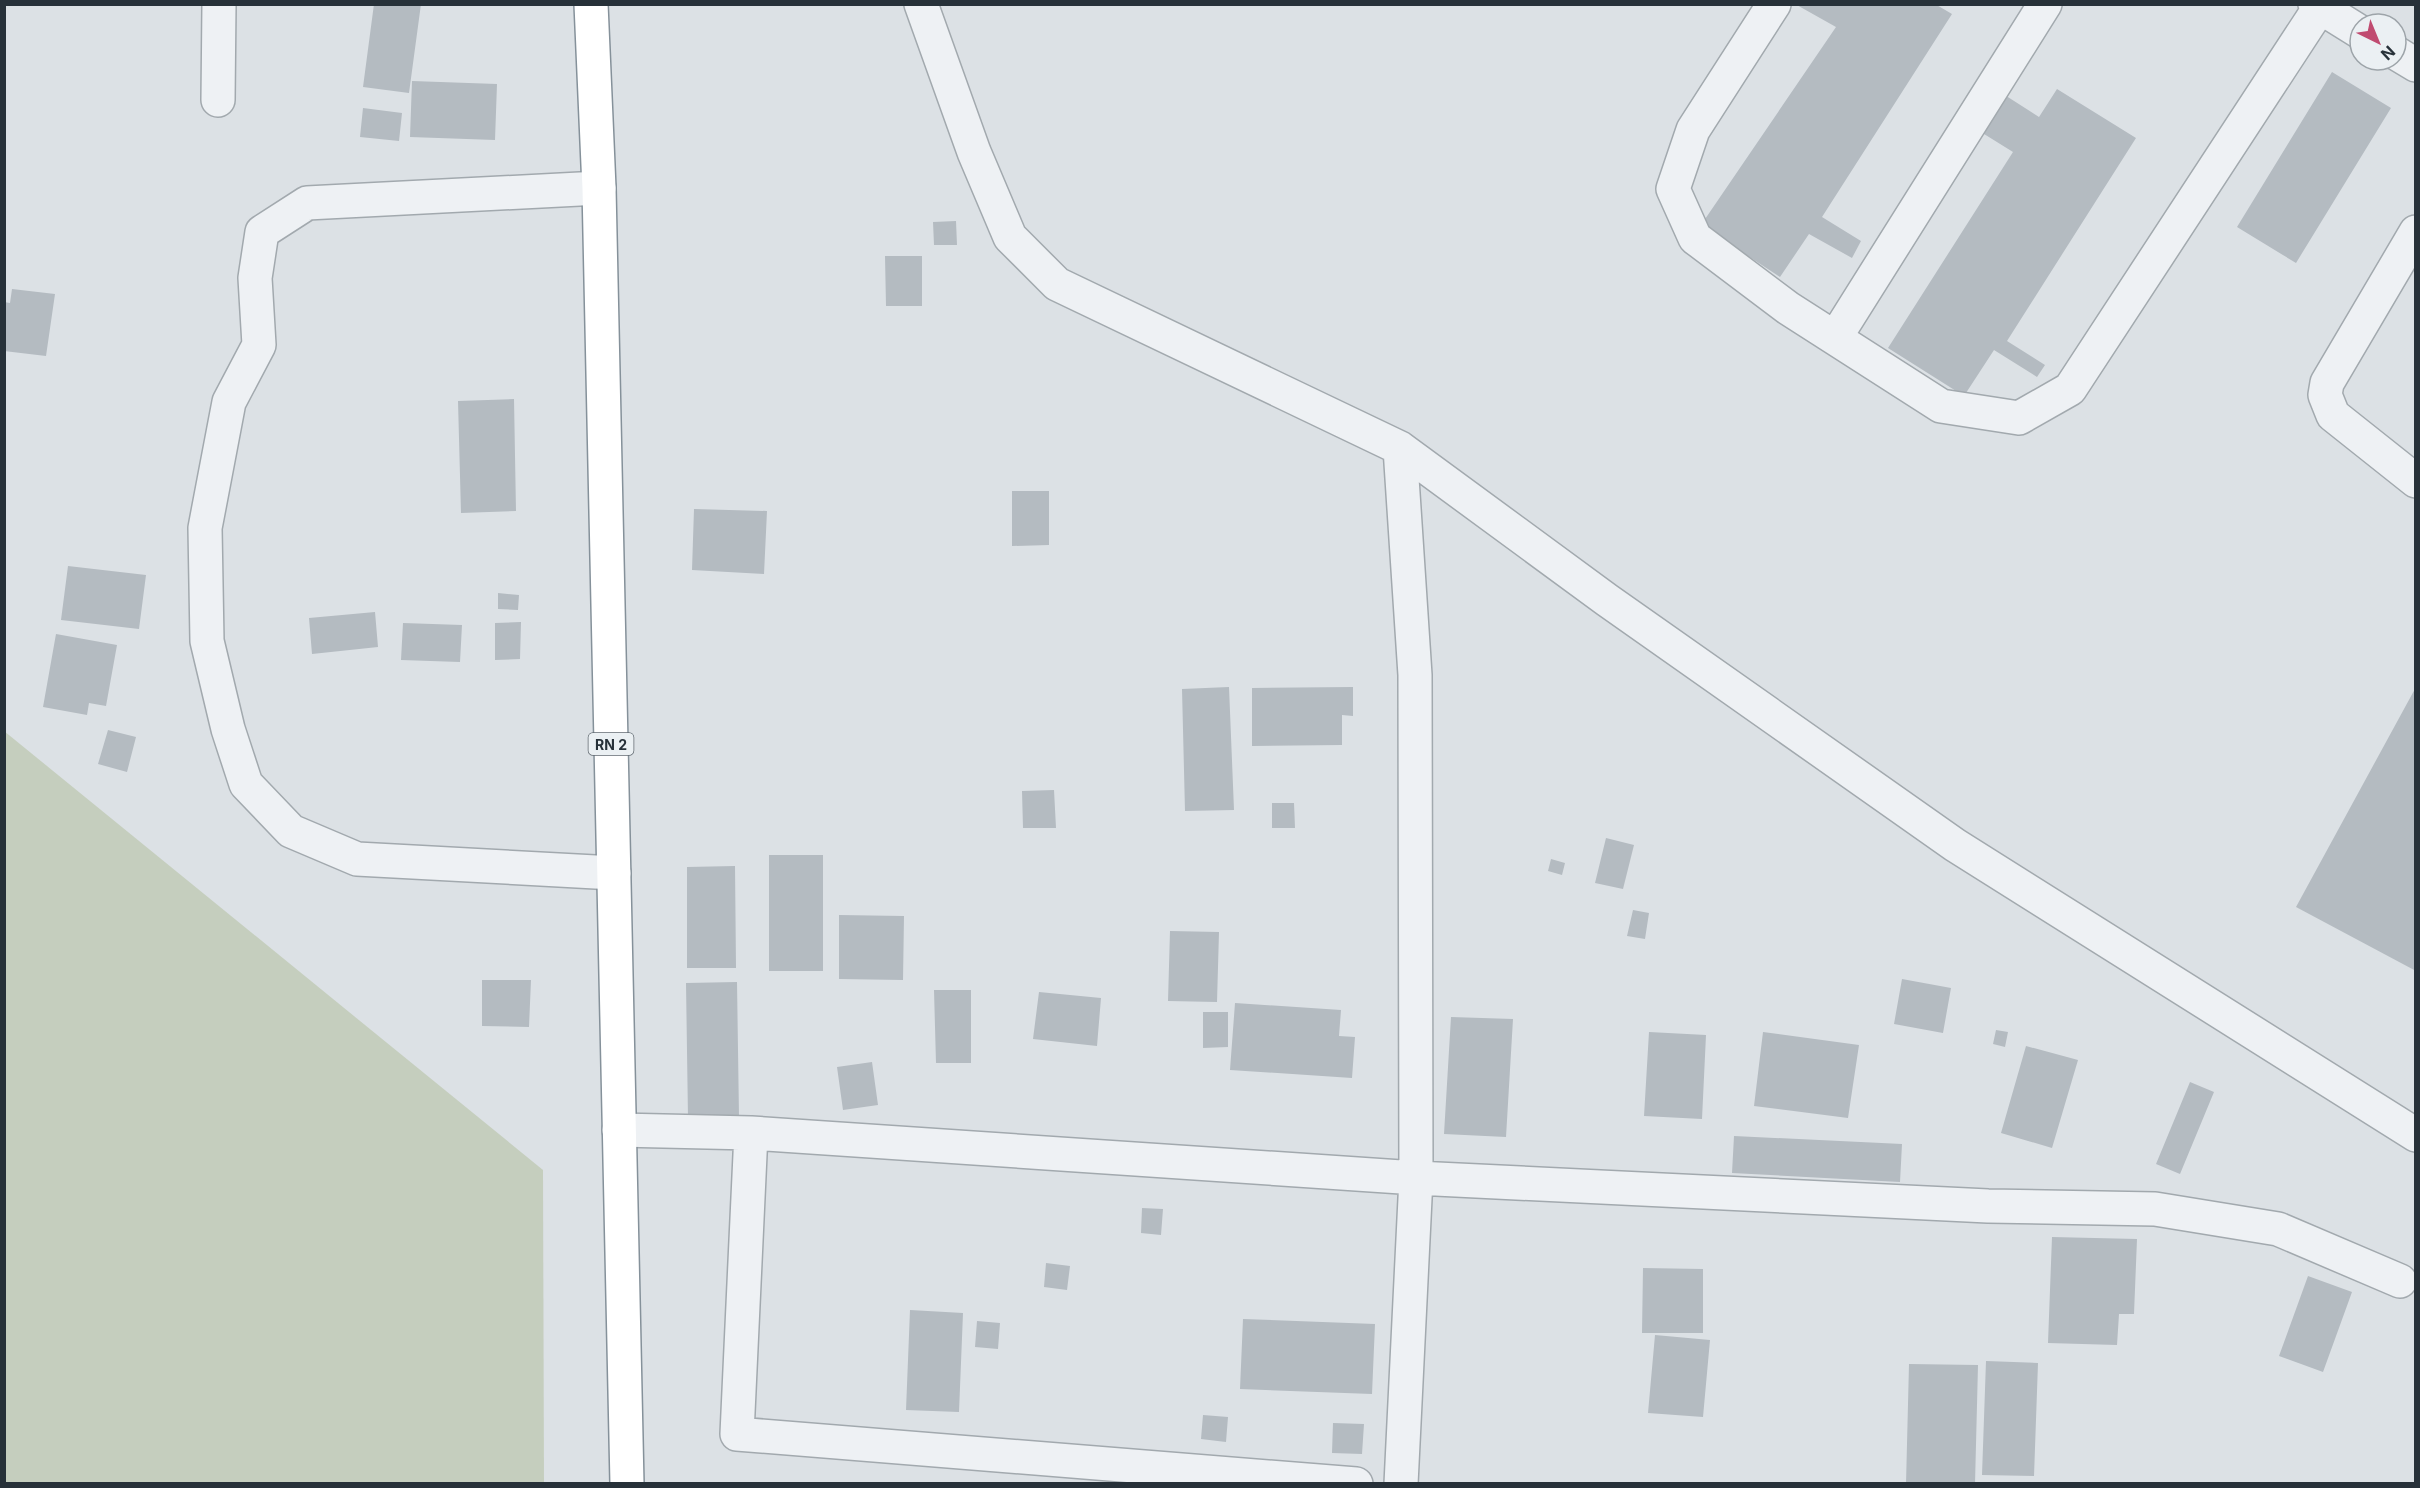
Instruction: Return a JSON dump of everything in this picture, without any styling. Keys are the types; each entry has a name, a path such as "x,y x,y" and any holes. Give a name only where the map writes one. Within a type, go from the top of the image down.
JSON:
{"highway":[{"name":"RN 2","path":"591,4 599,188 627,1484"}],"street":[{"path":"218,100 219,4"},
{"path":"921,4 974,152 1010,237 1057,284 1400,448 1607,600 1955,845 2415,1135"},
{"path":"1774,4 1694,130 1673,189 1695,238 1788,308 1941,406 2019,418 2070,389 2319,6 2348,24"},
{"path":"1835,338 2045,4"},
{"path":"599,188 307,203 262,232 255,278 260,345 229,402 205,528 207,641 228,729 246,784 291,831 357,859 614,873"},
{"path":"2415,232 2327,383 2325,395 2333,415 2415,481"},
{"path":"1400,448 1416,675 1416,1178 1401,1484"},
{"path":"619,1130 751,1133 1416,1178 1988,1206 2154,1209 2278,1229 2400,1281"},
{"path":"751,1133 736,1434 1356,1484"}],"green space":[{"path":"4,731 543,1170 544,1483 5,1483"}],"building":[{"path":"374,4 421,4 409,93 363,87"},
{"path":"1795,4 1935,4 1952,14 1822,217 1861,241 1852,258 1809,234 1780,277 1701,225 1836,27"},
{"path":"2332,72 2391,108 2296,263 2237,227"},
{"path":"412,81 497,84 495,140 410,137"},
{"path":"2057,89 2136,138 2007,341 2045,365 2037,377 1994,350 1964,396 1888,348 2013,152 1976,129 2000,92 2039,117"},
{"path":"363,108 402,113 399,141 360,137"},
{"path":"956,221 957,245 934,245 933,222"},
{"path":"885,256 922,256 922,306 886,306"},
{"path":"12,289 55,294 46,356 4,351 4,302 10,303"},
{"path":"514,399 516,511 461,513 458,401"},
{"path":"1012,491 1049,491 1049,545 1012,546"},
{"path":"694,509 767,511 764,574 692,570"},
{"path":"68,566 146,575 139,629 61,620"},
{"path":"498,593 519,595 518,610 498,609"},
{"path":"375,612 378,647 312,654 309,618"},
{"path":"521,622 520,659 495,660 495,623"},
{"path":"403,623 462,625 460,662 401,660"},
{"path":"56,634 117,645 106,706 89,703 87,715 43,707"},
{"path":"1229,687 1234,810 1185,811 1182,689"},
{"path":"1353,687 1353,716 1342,715 1342,745 1252,746 1252,688"},
{"path":"2416,687 2416,971 2296,907"},
{"path":"108,730 136,737 127,772 98,764"},
{"path":"1054,790 1056,828 1023,828 1022,791"},
{"path":"1272,803 1294,803 1295,828 1272,828"},
{"path":"1606,838 1634,845 1623,889 1595,883"},
{"path":"769,855 823,855 823,971 769,971"},
{"path":"1551,859 1565,863 1562,875 1548,871"},
{"path":"735,866 736,968 687,968 687,867"},
{"path":"1633,910 1649,913 1645,939 1627,936"},
{"path":"839,915 904,916 903,980 839,979"},
{"path":"1170,931 1219,932 1217,1002 1168,1001"},
{"path":"1902,979 1951,988 1943,1033 1894,1024"},
{"path":"482,980 531,980 529,1027 482,1026"},
{"path":"737,982 739,1117 688,1118 686,983"},
{"path":"934,990 971,990 971,1063 936,1063"},
{"path":"1039,992 1101,998 1097,1046 1033,1039"},
{"path":"1235,1003 1341,1010 1339,1036 1355,1037 1352,1078 1230,1070"},
{"path":"1203,1012 1228,1012 1228,1047 1203,1048"},
{"path":"1451,1017 1513,1019 1506,1137 1444,1134"},
{"path":"1996,1030 2008,1032 2005,1047 1993,1044"},
{"path":"1649,1032 1706,1035 1702,1119 1644,1116"},
{"path":"1763,1032 1859,1045 1848,1118 1754,1106"},
{"path":"2026,1046 2078,1060 2052,1148 2001,1133"},
{"path":"872,1062 878,1105 843,1110 837,1067"},
{"path":"2190,1082 2214,1092 2180,1174 2156,1164"},
{"path":"1734,1136 1902,1144 1900,1182 1732,1173"},
{"path":"1142,1208 1163,1209 1161,1235 1141,1233"},
{"path":"2052,1237 2137,1239 2134,1314 2119,1314 2117,1345 2048,1343"},
{"path":"1046,1263 1070,1266 1067,1290 1044,1287"},
{"path":"1643,1268 1703,1269 1703,1333 1642,1333"},
{"path":"2308,1276 2352,1292 2323,1372 2279,1356"},
{"path":"910,1310 963,1313 959,1412 906,1410"},
{"path":"1243,1319 1375,1324 1372,1394 1240,1389"},
{"path":"977,1321 1000,1323 998,1349 975,1347"},
{"path":"1655,1335 1710,1340 1703,1417 1648,1413"},
{"path":"1986,1361 2038,1363 2034,1476 1982,1475"},
{"path":"1909,1364 1978,1365 1975,1484 1906,1484"},
{"path":"1203,1415 1228,1417 1226,1442 1201,1439"},
{"path":"1333,1423 1364,1424 1362,1454 1332,1453"}]}
